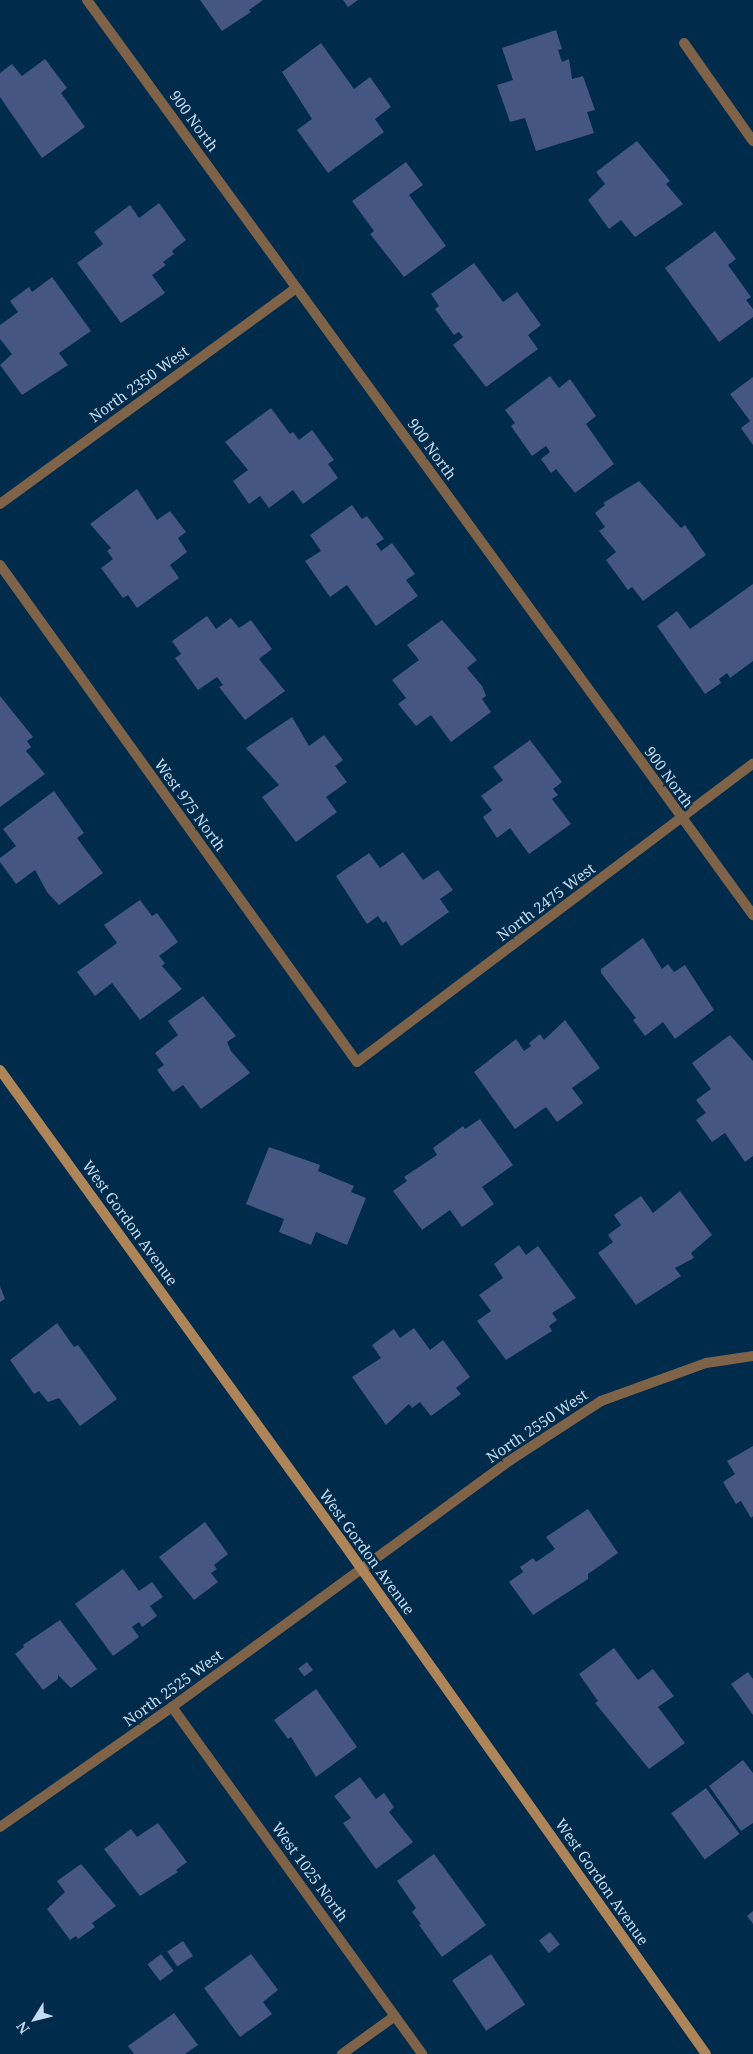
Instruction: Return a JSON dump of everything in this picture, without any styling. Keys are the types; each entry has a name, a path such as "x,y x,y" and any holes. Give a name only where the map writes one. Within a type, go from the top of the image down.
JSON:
{"main road":[{"name":"West Gordon Avenue","path":"0,1070 361,1570 706,2054"}],"street":[{"name":"900 North","path":"87,0 681,820 753,915"},
{"path":"684,44 753,141"},
{"name":"North 2350 West","path":"0,504 296,288"},
{"name":"West 975 North","path":"0,565 356,1062"},
{"name":"North 2475 West","path":"356,1062 681,820 753,764"},
{"name":"North 2550 West","path":"361,1570 506,1463 601,1401 706,1363 753,1356"},
{"name":"North 2525 West","path":"0,1827 172,1707 361,1570"},
{"name":"West 1025 North","path":"172,1707 422,2054"},
{"path":"342,2054 395,2016"}],"building":[{"path":"200,0 263,0 249,10 251,12 222,31"},
{"path":"343,0 358,0 348,7"},
{"path":"556,30 562,49 558,50 562,62 569,59 572,79 583,76 595,110 587,112 594,133 536,151 525,118 510,122 497,85 513,80 502,48"},
{"path":"321,43 354,89 370,77 391,107 375,119 384,132 328,173 297,130 312,119 282,72"},
{"path":"45,59 67,88 61,93 85,127 42,158 0,97 0,73 12,64 22,76"},
{"path":"637,141 670,181 666,184 683,204 635,237 621,220 609,229 588,200 605,184 596,172"},
{"path":"406,162 423,185 409,195 446,246 404,277 370,234 374,231 352,201"},
{"path":"159,203 186,240 172,251 174,254 163,262 166,265 152,275 165,293 121,323 77,263 103,244 94,232 130,205 139,218"},
{"path":"715,231 736,259 728,265 751,297 746,300 753,309 753,317 719,342 665,268"},
{"path":"474,263 503,302 517,292 541,325 528,335 538,349 486,387 453,345 463,337 459,332 454,335 435,309 439,306 431,294"},
{"path":"52,277 91,331 59,353 68,365 22,395 0,365 12,354 0,339 0,325 18,312 10,301 29,287 32,292"},
{"path":"550,376 559,388 570,379 596,416 586,424 614,464 575,493 556,469 551,473 541,459 550,452 546,446 532,456 511,426 515,423 505,410"},
{"path":"753,377 753,445 741,428 750,421 730,394"},
{"path":"271,408 290,434 293,432 299,440 312,430 334,460 328,464 338,478 303,504 293,490 269,508 260,496 249,504 233,481 248,470 225,442"},
{"path":"639,481 681,528 685,525 706,555 643,601 632,587 628,590 606,560 616,552 599,531 605,527 595,513 605,505 603,503"},
{"path":"137,489 157,520 170,511 186,532 178,538 187,552 170,565 179,578 137,608 128,595 123,598 101,568 113,559 107,551 111,548 90,524"},
{"path":"352,505 362,519 367,516 384,539 376,544 381,551 392,543 415,574 406,580 418,596 376,626 347,585 330,597 305,561 321,551 310,535"},
{"path":"753,584 753,661 730,678 727,673 719,679 721,683 705,694 657,626 677,611 690,629"},
{"path":"207,616 216,629 231,618 239,628 251,620 272,649 259,659 285,691 245,720 219,687 223,685 217,677 198,690 175,658 181,654 172,641"},
{"path":"442,620 477,660 467,668 482,686 486,696 482,699 491,712 451,742 431,715 416,726 398,704 406,698 392,680 419,660 407,645"},
{"path":"0,696 33,737 27,741 31,747 26,751 45,774 0,807"},
{"path":"292,717 309,746 324,735 343,760 335,766 347,782 326,797 337,812 296,842 262,797 279,785 246,748"},
{"path":"530,740 562,782 553,789 558,795 552,799 571,824 529,854 510,828 497,838 483,817 492,810 481,796 503,780 493,767"},
{"path":"54,791 84,833 77,838 103,873 59,905 47,892 35,870 16,884 0,862 0,858 16,846 3,829"},
{"path":"403,852 423,880 438,870 453,890 440,899 449,912 401,946 386,921 383,923 378,916 367,924 336,876 369,853 380,868"},
{"path":"140,900 152,916 157,913 178,942 159,956 165,963 162,966 182,989 140,1020 112,983 95,996 77,972 117,943 104,925"},
{"path":"643,938 662,969 668,964 674,972 685,965 714,1010 675,1039 663,1022 645,1036 633,1020 636,1018 601,973 601,969"},
{"path":"203,996 236,1036 227,1042 231,1051 250,1073 201,1109 183,1085 173,1092 157,1070 164,1065 155,1053 178,1035 168,1021"},
{"path":"565,1020 600,1068 572,1088 583,1103 557,1122 546,1107 515,1129 474,1072 516,1039 524,1051 531,1046 529,1043 540,1034 544,1040"},
{"path":"730,1035 753,1061 753,1156 745,1162 725,1133 712,1142 696,1120 706,1113 696,1100 711,1089 692,1063"},
{"path":"480,1119 513,1165 482,1187 494,1204 462,1227 450,1210 422,1230 393,1191 407,1181 404,1177 437,1155 433,1148 463,1126 465,1129"},
{"path":"269,1147 320,1165 318,1171 354,1186 351,1192 366,1198 347,1245 316,1232 311,1245 279,1232 284,1219 246,1204"},
{"path":"680,1191 712,1235 691,1253 694,1258 675,1268 681,1276 636,1305 598,1253 613,1242 608,1235 621,1225 614,1215 641,1196 653,1213"},
{"path":"519,1245 526,1255 538,1246 576,1298 552,1313 557,1320 549,1326 552,1331 506,1360 477,1321 491,1311 479,1295 503,1278 494,1264"},
{"path":"0,1286 5,1299 0,1302"},
{"path":"57,1323 74,1347 78,1345 117,1399 80,1426 59,1398 48,1402 39,1391 34,1394 10,1360"},
{"path":"414,1328 430,1350 443,1340 470,1377 456,1388 461,1394 431,1416 420,1402 412,1408 409,1404 386,1425 352,1377 381,1358 372,1345 394,1329 400,1338"},
{"path":"753,1446 753,1516 751,1518 741,1501 736,1504 723,1482 735,1474 727,1461"},
{"path":"588,1509 618,1553 588,1574 588,1579 533,1615 509,1582 523,1572 520,1567 533,1558 536,1562 555,1549 546,1537"},
{"path":"205,1522 228,1554 214,1565 217,1569 211,1573 218,1582 194,1600 159,1557"},
{"path":"123,1569 139,1591 152,1582 163,1597 150,1606 157,1616 142,1627 139,1622 132,1627 139,1637 113,1656 75,1604"},
{"path":"60,1620 97,1669 71,1688 58,1675 58,1679 43,1690 15,1654 24,1647 23,1645"},
{"path":"614,1648 638,1680 653,1669 674,1696 658,1707 685,1743 649,1769 595,1703 598,1701 579,1674"},
{"path":"307,1662 313,1670 304,1677 298,1669"},
{"path":"748,1672 753,1679 753,1715 731,1684"},
{"path":"316,1689 357,1747 316,1777 291,1737 288,1739 274,1720"},
{"path":"743,1760 753,1773 753,1823 741,1831 709,1786"},
{"path":"360,1777 376,1799 384,1793 394,1807 389,1812 413,1842 376,1869 343,1823 351,1818 334,1796"},
{"path":"706,1788 740,1834 705,1859 671,1813"},
{"path":"158,1823 187,1862 176,1870 178,1872 140,1896 104,1849 131,1829 137,1837"},
{"path":"434,1854 486,1925 442,1957 419,1925 421,1924 412,1912 416,1908 397,1881"},
{"path":"81,1864 116,1906 92,1923 95,1927 78,1939 76,1936 70,1940 47,1909 65,1892 57,1881"},
{"path":"753,1911 753,1924 747,1916"},
{"path":"550,1932 560,1945 549,1953 539,1941"},
{"path":"183,1941 193,1956 177,1967 167,1952"},
{"path":"161,1954 174,1971 160,1981 147,1964"},
{"path":"251,1954 278,1990 263,2002 272,2014 240,2037 204,1988"},
{"path":"491,1954 525,2005 486,2031 452,1980"},
{"path":"174,2013 198,2045 185,2054 134,2054 128,2046"}]}
